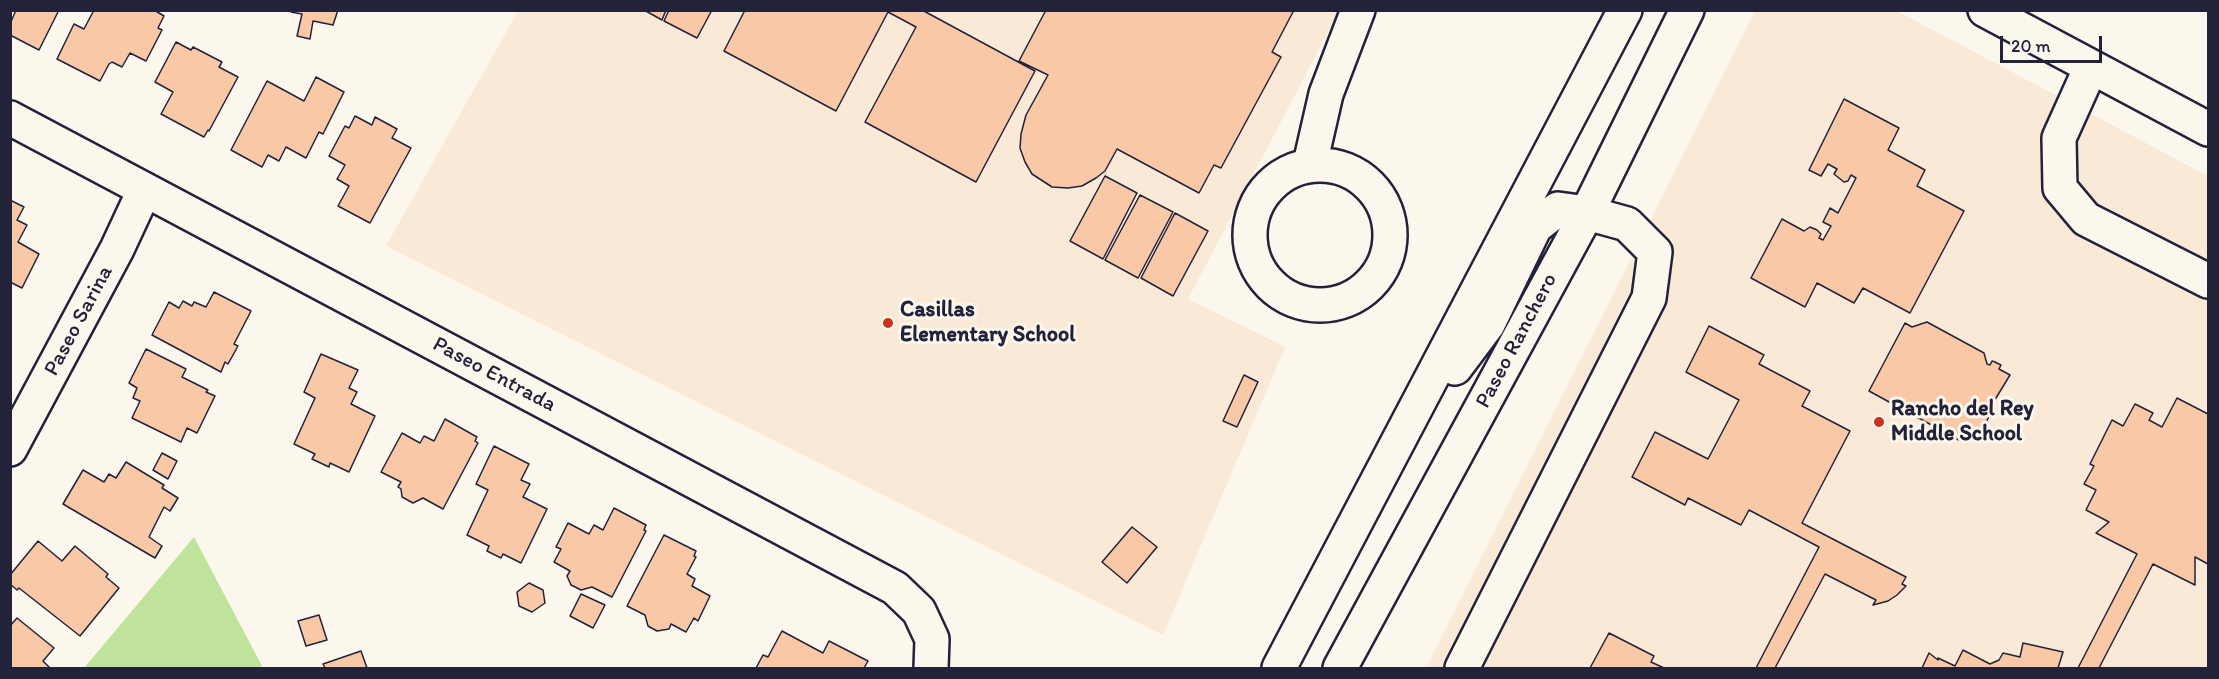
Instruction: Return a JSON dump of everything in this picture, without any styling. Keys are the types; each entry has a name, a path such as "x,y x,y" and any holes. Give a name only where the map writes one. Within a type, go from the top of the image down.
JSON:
{"main road":[{"path":"1310,164 1326,94 1358,10"},
{"path":"1279,669 1625,10"},
{"name":"Paseo Ranchero","path":"1340,669 1587,213 1687,10"},
{"path":"1985,10 2208,129"},
{"path":"2091,67 2059,138 2060,188 2086,219 2208,281"},
{"name":"Paseo Entrada","path":"10,118 895,588 919,611 932,639 932,669"},
{"path":"1310,164 1334,165 1357,174 1376,191 1388,212 1391,236 1386,261 1378,274 1373,282 1354,297 1331,304 1309,304 1288,297 1270,284 1257,266 1251,245 1251,223 1258,202 1271,184 1288,171 1310,164"},
{"name":"Paseo Sarina","path":"10,449 117,249 144,190"},
{"path":"1418,404 1459,364 1488,324 1535,227 1558,209 1587,213 1627,224 1655,252 1649,298 1462,669"}],"shaded area":[{"name":"Casillas Elementary School","path":"518,11 1339,11 1188,299 1285,347 1163,635 386,246"},
{"name":"Rancho del Rey Middle School","path":"1755,11 1897,11 2208,176 2208,668 1426,668"}],"green space":[{"path":"194,537 262,666 260,668 84,668"}],"building":[{"path":"16,10 59,10 39,50 10,35 10,24"},
{"path":"94,10 154,10 164,16 158,28 162,30 146,61 130,53 122,67 112,62 109,64 100,81 57,59 74,24 84,29"},
{"path":"291,10 338,10 333,25 313,21 310,39 297,36 302,14 291,12"},
{"path":"644,10 666,10 662,20"},
{"path":"669,10 712,10 697,38 664,21"},
{"path":"745,10 922,10 1035,71 976,182 865,122 916,27 888,12 836,111 724,51"},
{"path":"1046,10 1294,10 1272,52 1281,57 1221,168 1214,165 1199,193 1117,149 1105,171 1082,186 1052,187 1032,174 1020,148 1021,134 1026,115 1048,75 1019,61"},
{"path":"176,42 191,50 193,47 222,62 219,67 238,77 204,137 161,114 173,92 155,82"},
{"path":"316,77 344,92 323,134 319,132 306,158 286,147 279,161 268,155 262,167 231,150 267,81 304,101"},
{"path":"1844,99 1899,128 1888,150 1925,170 1917,186 1964,211 1910,313 1863,288 1854,303 1817,283 1805,307 1751,278 1782,219 1804,231 1810,227 1817,230 1821,234 1819,238 1823,240 1831,226 1823,222 1830,208 1838,213 1856,178 1851,175 1848,181 1844,182 1834,174 1837,169 1828,164 1821,176 1809,170"},
{"path":"355,116 372,125 375,117 397,129 392,138 411,148 370,223 338,206 349,186 337,179 345,165 329,156 345,126 349,128"},
{"path":"1105,176 1137,193 1103,259 1070,241"},
{"path":"1140,195 1173,212 1138,278 1105,260"},
{"path":"10,200 24,207 17,220 27,225 18,242 39,254 22,288 10,282"},
{"path":"1175,213 1208,231 1173,296 1141,278"},
{"path":"214,292 251,311 234,344 238,346 228,364 225,362 221,372 152,335 169,302 179,308 183,301 192,306 194,302 206,307"},
{"path":"1927,322 1984,353 1987,364 1995,362 2001,365 1999,369 2010,375 1996,398 1979,435 1966,428 1959,440 1869,391 1905,323 1912,327"},
{"path":"1709,326 1764,355 1759,364 1810,391 1802,406 1850,431 1802,523 1906,577 1902,584 1906,586 1897,595 1888,601 1873,605 1876,600 1825,574 1775,668 1756,668 1819,547 1749,510 1741,525 1688,498 1685,505 1632,477 1655,432 1708,459 1739,400 1686,372"},
{"path":"146,349 186,369 182,377 215,396 197,433 187,428 181,442 132,418 140,401 133,398 137,388 129,383"},
{"path":"321,354 358,370 349,388 357,392 351,404 375,416 349,472 330,463 329,467 312,459 315,454 294,444 315,398 304,392"},
{"path":"1244,375 1258,382 1237,427 1223,421"},
{"path":"2177,398 2208,414 2208,564 2195,557 2195,585 2153,564 2099,668 2078,668 2137,554 2096,533 2109,522 2086,510 2096,490 2084,484 2094,466 2090,464 2112,420 2123,426 2135,404 2153,413 2149,420 2162,427"},
{"path":"445,419 477,437 475,441 478,443 443,509 423,498 413,503 402,497 401,489 398,487 401,482 381,472 402,433 420,443 424,436 434,441"},
{"path":"494,446 529,464 521,480 530,484 523,497 547,509 521,563 503,554 501,558 487,551 489,546 467,535 488,490 476,484"},
{"path":"162,453 177,461 168,479 153,470"},
{"path":"126,462 164,485 162,488 178,498 170,511 164,507 149,537 162,546 155,558 63,504 83,470 104,482 109,474 116,478"},
{"path":"614,508 646,525 644,530 646,531 612,597 592,587 581,590 571,585 567,576 570,571 554,562 561,549 556,547 568,523 589,534 594,525 603,530"},
{"path":"1132,527 1157,547 1127,583 1102,562"},
{"path":"664,535 696,551 694,556 696,557 687,574 695,579 692,586 710,596 698,621 694,618 686,632 671,624 669,629 657,631 648,626 645,615 627,606"},
{"path":"38,541 62,561 75,546 108,574 106,577 119,588 80,636 19,588 17,590 10,584 10,575"},
{"path":"529,583 543,590 545,603 532,612 519,606 517,592"},
{"path":"581,594 605,605 593,628 570,616"},
{"path":"319,615 327,640 306,646 298,621"},
{"path":"17,618 54,648 43,661 50,668 10,668 10,626"},
{"path":"782,631 823,653 829,641 868,661 864,668 756,668 763,655 768,657"},
{"path":"1609,633 1654,656 1651,662 1664,668 1590,668"},
{"path":"2023,643 2063,652 2058,668 1922,668 1929,653 1938,660 1938,658 1955,666 1963,650 1990,664 1999,660 2003,653 2020,657"},
{"path":"361,651 367,668 325,668 323,664"}],"place":[{"name":"Casillas Elementary School","path":"888,323"},
{"name":"Rancho del Rey Middle School","path":"1879,422"}]}
